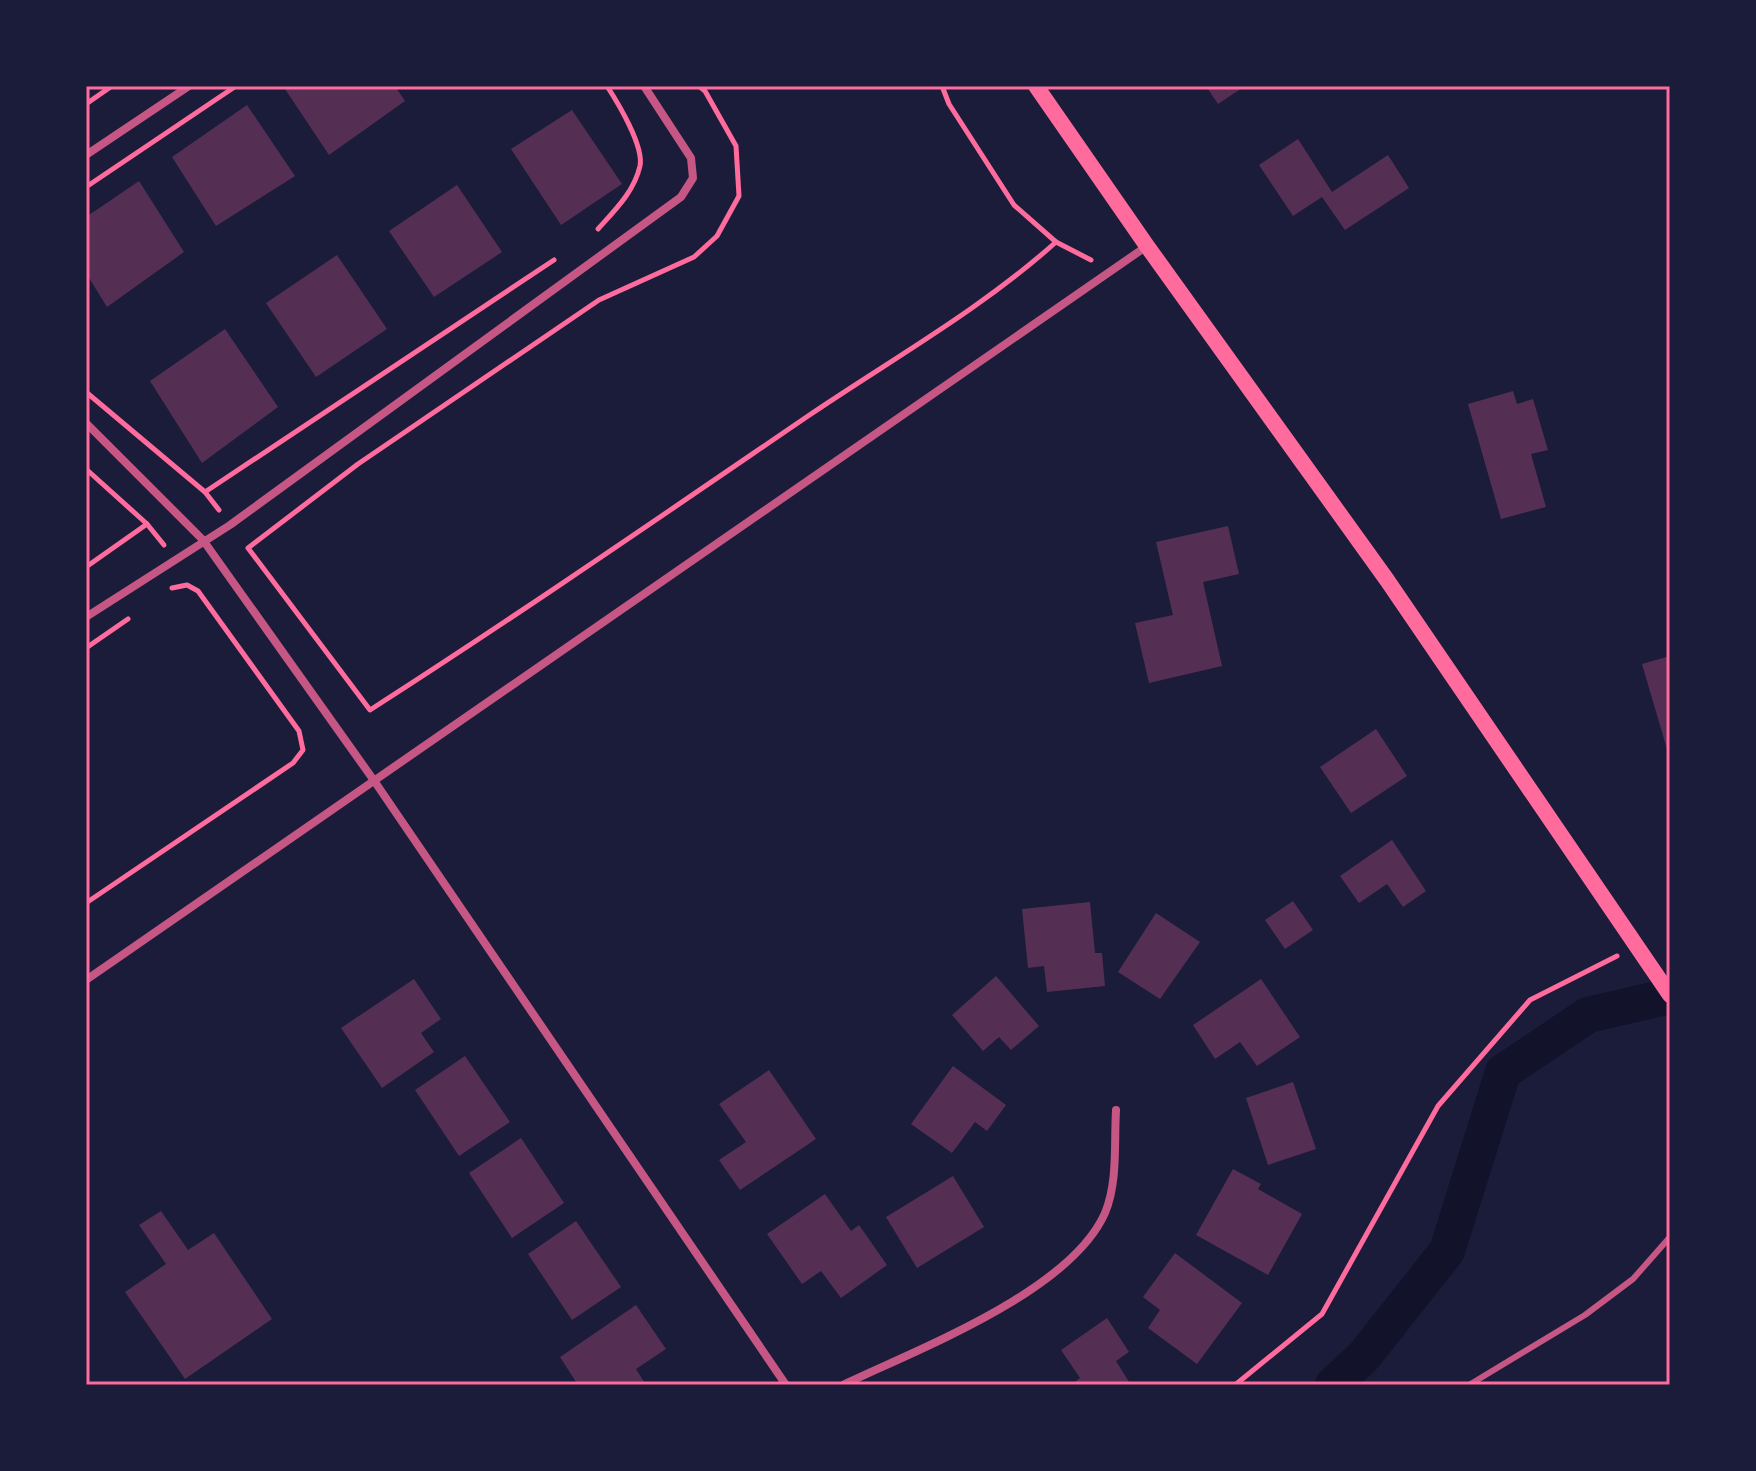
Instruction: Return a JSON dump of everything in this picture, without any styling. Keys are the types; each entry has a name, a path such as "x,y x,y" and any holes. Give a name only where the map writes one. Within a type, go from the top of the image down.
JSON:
{"main road":[{"path":"1036,86 1387,580 1670,995"}],"street":[{"path":"86,155 189,86"},
{"path":"86,617 230,525 681,197 693,178 691,158 644,86"},
{"path":"86,980 1147,246"},
{"path":"86,423 203,540 375,782 786,1385"},
{"path":"843,1385 1013,1300 1055,1273 1087,1241 1104,1215 1112,1193 1116,1110"}],"lane":[{"path":"1469,1385 1585,1315 1633,1279 1670,1237"}],"path":[{"path":"86,104 112,86"},
{"path":"86,187 236,86"},
{"path":"592,234 625,200 641,164 628,118 607,86"},
{"path":"699,86 705,91 736,146 739,196 717,236 694,257 599,300 358,464 248,548 370,710 962,317 1019,275 1056,242"},
{"path":"942,86 949,104 1014,205 1056,242 1112,270"},
{"path":"86,392 205,492 567,252"},
{"path":"86,469 147,524 86,567"},
{"path":"86,903 293,763 303,750 299,731 198,591 187,585 174,587 161,596"},
{"path":"86,648 136,613"},
{"path":"1235,1385 1322,1314 1438,1106 1530,1000 1636,946"}],"building":[{"path":"283,86 395,86 405,101 329,155"},
{"path":"1206,86 1245,86 1218,104"},
{"path":"247,105 295,176 216,226 172,157"},
{"path":"572,110 622,184 561,225 511,149"},
{"path":"1298,139 1332,192 1388,155 1409,188 1345,230 1322,197 1293,216 1259,165"},
{"path":"139,181 184,252 107,307 86,273 86,217"},
{"path":"457,185 502,252 434,297 389,231"},
{"path":"337,255 387,329 316,377 266,303"},
{"path":"225,329 278,407 202,463 150,381"},
{"path":"1513,391 1517,404 1533,399 1548,450 1531,454 1546,507 1501,519 1468,404"},
{"path":"1228,526 1239,574 1203,582 1222,666 1149,683 1135,623 1173,615 1156,542"},
{"path":"1670,656 1670,756 1669,756 1642,664"},
{"path":"1376,729 1407,776 1351,813 1320,767"},
{"path":"1392,840 1426,891 1403,907 1387,884 1359,903 1340,876"},
{"path":"1293,901 1313,930 1285,949 1265,920"},
{"path":"1090,902 1095,953 1102,953 1105,986 1047,992 1044,966 1028,968 1022,909"},
{"path":"1156,913 1200,942 1160,999 1118,972"},
{"path":"996,976 1039,1026 1011,1050 999,1037 983,1051 952,1015"},
{"path":"414,979 441,1019 421,1033 434,1052 382,1088 341,1028"},
{"path":"1261,979 1300,1037 1257,1066 1240,1042 1215,1059 1193,1025"},
{"path":"465,1056 510,1122 459,1156 415,1090"},
{"path":"953,1066 1006,1105 987,1131 975,1122 952,1153 911,1124"},
{"path":"769,1070 816,1139 740,1190 719,1160 746,1142 719,1104"},
{"path":"1293,1082 1316,1149 1268,1165 1246,1098"},
{"path":"521,1138 564,1203 512,1238 469,1173"},
{"path":"1233,1169 1261,1184 1258,1189 1302,1214 1268,1275 1196,1235"},
{"path":"953,1176 984,1227 917,1268 886,1217"},
{"path":"825,1194 851,1231 859,1225 887,1265 841,1298 821,1271 802,1284 767,1234"},
{"path":"161,1211 188,1250 214,1233 272,1319 185,1379 125,1292 166,1264 139,1225"},
{"path":"576,1221 621,1287 572,1320 528,1254"},
{"path":"1175,1253 1242,1303 1197,1364 1148,1328 1160,1310 1143,1297"},
{"path":"636,1305 666,1349 636,1369 646,1385 578,1385 560,1357"},
{"path":"1107,1318 1129,1352 1116,1361 1131,1385 1071,1385 1080,1378 1061,1350"}],"waterway":[{"path":"1333,1385 1364,1356 1447,1251 1503,1072 1588,1015 1670,996"}]}
